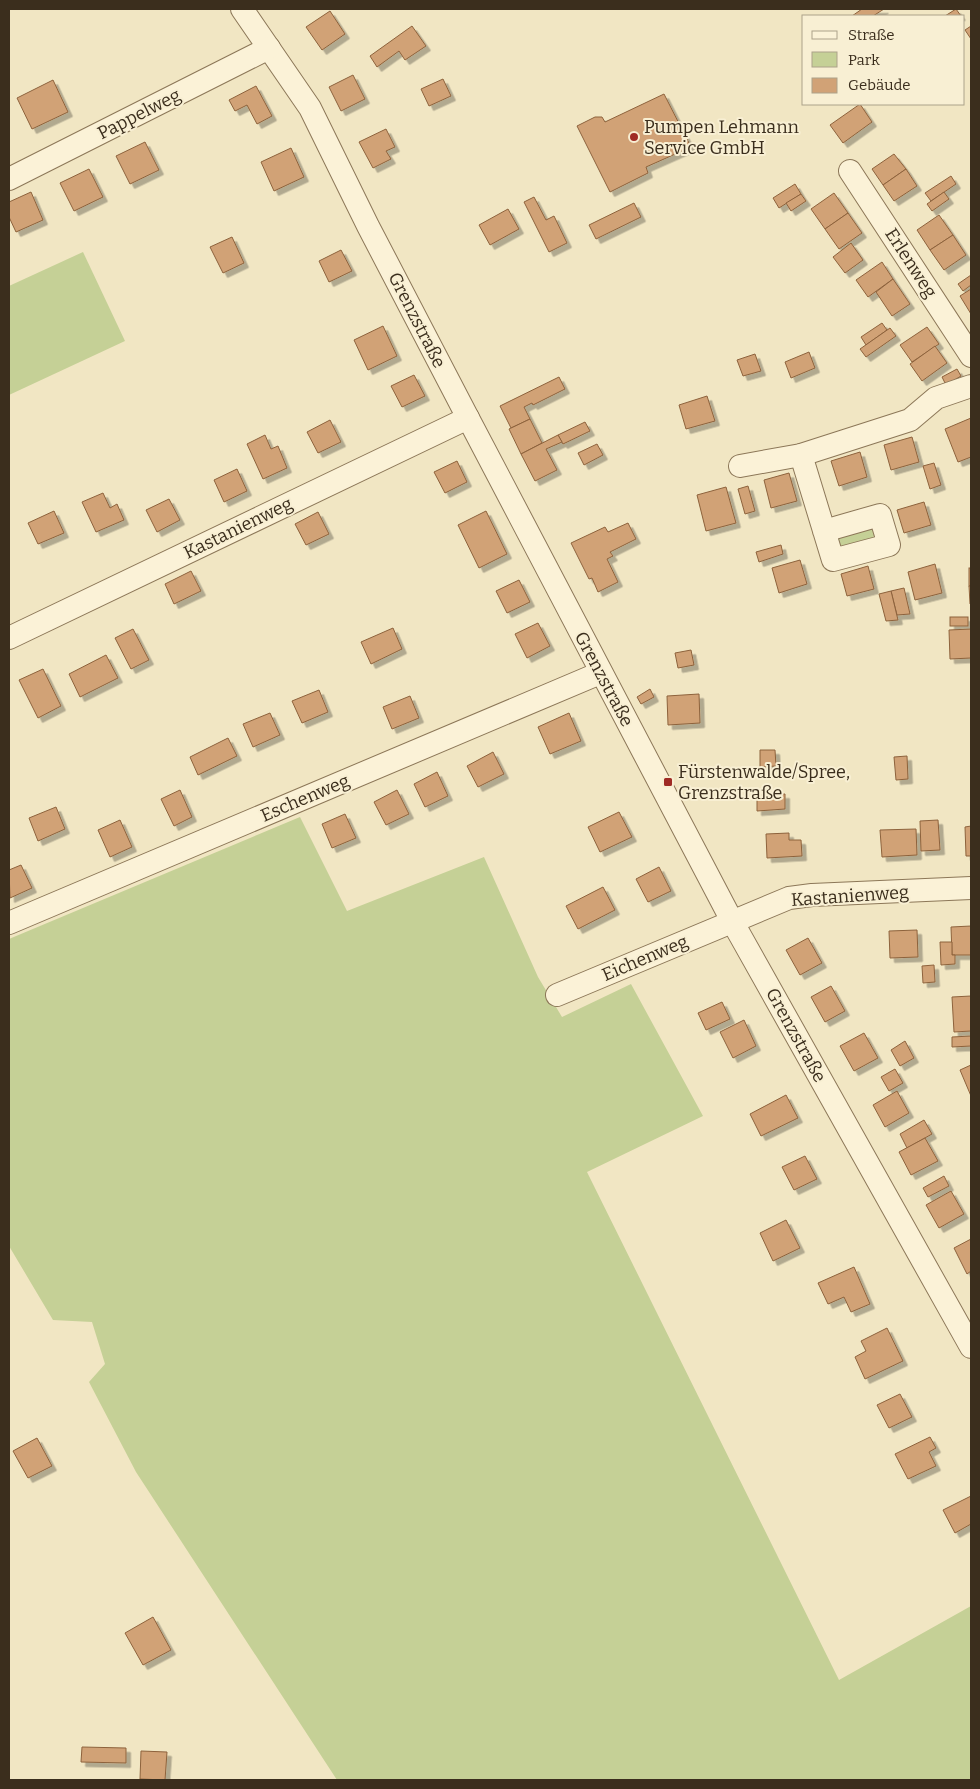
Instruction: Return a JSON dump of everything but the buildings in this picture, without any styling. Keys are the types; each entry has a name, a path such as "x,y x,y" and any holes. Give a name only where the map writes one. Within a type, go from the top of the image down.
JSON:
{"street":[{"name":"Grenzstraße","path":"242,9 310,108 368,226 526,527 600,673 732,921 971,1347"},
{"name":"Pappelweg","path":"9,179 269,48"},
{"name":"Erlenweg","path":"850,171 971,356"},
{"path":"740,466 801,454 910,420 936,398 971,386"},
{"name":"Kastanienweg","path":"9,638 468,418"},
{"path":"801,454 824,531"},
{"name":"Eschenweg","path":"9,924 600,673"},
{"name":"Kastanienweg","path":"732,921 789,898 812,895 971,888"},
{"name":"Eichenweg","path":"557,995 732,921"}],"green space":[{"path":"83,252 125,341 9,395 9,286"},
{"path":"873,528 875,534 872,540 841,548 836,535"},
{"path":"300,817 347,911 484,857 538,977 562,1017 631,984 703,1116 587,1172 839,1680 971,1606 971,1780 337,1780 136,1472 89,1382 105,1364 92,1322 53,1320 9,1246 9,939"}],"place":[{"name":"Pumpen Lehmann Service GmbH","path":"634,137"},
{"name":"Fürstenwalde/Spree, Grenzstraße","path":"668,782"}]}
